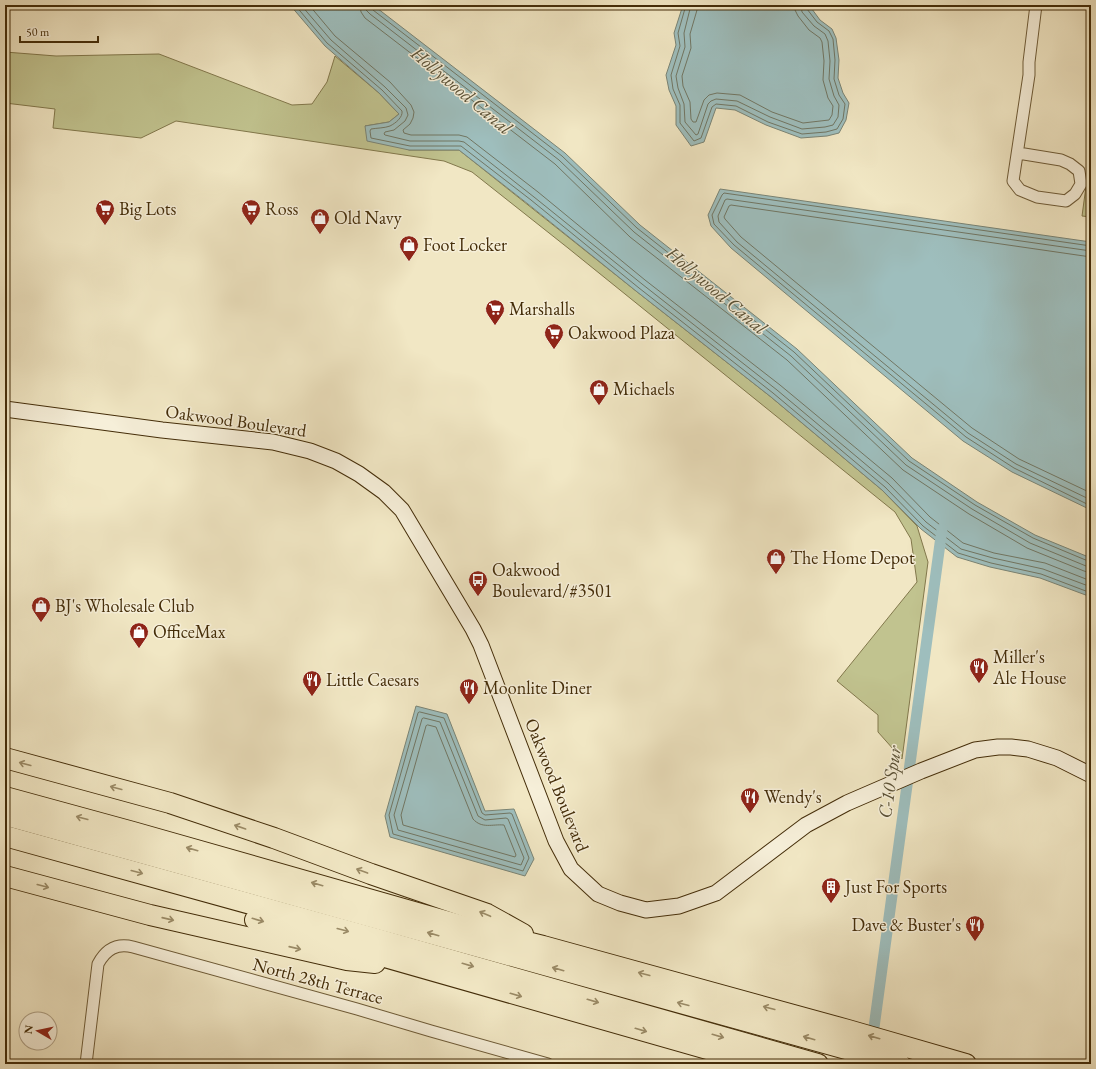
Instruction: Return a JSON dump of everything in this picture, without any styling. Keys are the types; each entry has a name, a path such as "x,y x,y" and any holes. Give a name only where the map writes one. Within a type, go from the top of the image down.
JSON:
{"highway":[{"path":"5,758 170,803 274,838 487,914 544,946"},
{"path":"5,798 141,834 474,929 544,946 847,1039 898,1057 966,1064"},
{"path":"5,815 847,1039"},
{"path":"5,836 392,943 818,1064"},
{"path":"5,849 760,1064"},
{"path":"5,876 150,915 347,960 425,969"}],"street":[{"path":"1018,153 1062,160 1079,171 1081,184 1075,194 1066,201 1037,197 1020,190 1013,181 1029,75 1029,62 1036,5"},
{"name":"Oakwood Boulevard","path":"5,409 162,430 273,442 310,451 336,461 359,474 384,492 402,510 481,645 556,841 571,869 598,894 620,903 646,910 679,906 716,893 806,825 847,803 921,771 975,750 998,747 1028,749 1057,758 1091,775"},
{"name":"North 28th Terrace","path":"86,1064 98,964 102,957 113,947 122,945 357,1009 548,1064"}],"green space":[{"path":"5,52 56,56 159,54 292,105 312,104 327,82 335,56 379,93 399,114 389,122 365,126 409,150 459,150 771,397 882,490 917,526 928,562 902,759 878,732 878,715 837,681 917,582 911,539 895,512 472,172 444,161 176,121 141,138 53,128 55,109 5,103"},
{"path":"1089,164 1091,164 1091,217 1082,216"}],"water":[{"name":"Hollywood Canal","path":"290,5 373,5 565,153 640,225 797,349 912,458 977,502 1035,535 1091,558 1091,597 1040,578 990,567 957,557 921,529 882,490 771,397 459,150 409,150 367,141 365,126 389,122 399,114 379,93 325,46"},
{"path":"683,5 809,5 820,20 832,29 836,38 839,60 838,78 843,93 849,103 846,120 839,133 827,136 801,138 766,125 735,110 716,108 704,142 691,146 676,125 676,106 669,90 666,75 676,45 674,33"},
{"path":"720,189 1091,242 1091,510 1012,472 963,441 731,248 711,226 708,215"},
{"path":"416,706 447,714 485,811 514,809 534,859 525,876 390,837 385,816"}],"waterway":[{"name":"C-10 Spur","path":"872,1042 942,529"}],"place":[{"name":"Big Lots","path":"105,226"},
{"name":"Ross","path":"251,226"},
{"name":"Old Navy","path":"320,235"},
{"name":"Foot Locker","path":"409,262"},
{"name":"Marshalls","path":"495,326"},
{"name":"Oakwood Plaza","path":"554,350"},
{"name":"Michaels","path":"599,406"},
{"name":"The Home Depot","path":"776,575"},
{"name":"Oakwood Boulevard/#3501","path":"478,597"},
{"name":"BJ's Wholesale Club","path":"41,623"},
{"name":"OfficeMax","path":"139,649"},
{"name":"Miller's Ale House","path":"979,684"},
{"name":"Little Caesars","path":"312,697"},
{"name":"Moonlite Diner","path":"469,705"},
{"name":"Wendy's","path":"750,814"},
{"name":"Just For Sports","path":"831,904"},
{"name":"Dave & Buster's","path":"975,942"}]}
